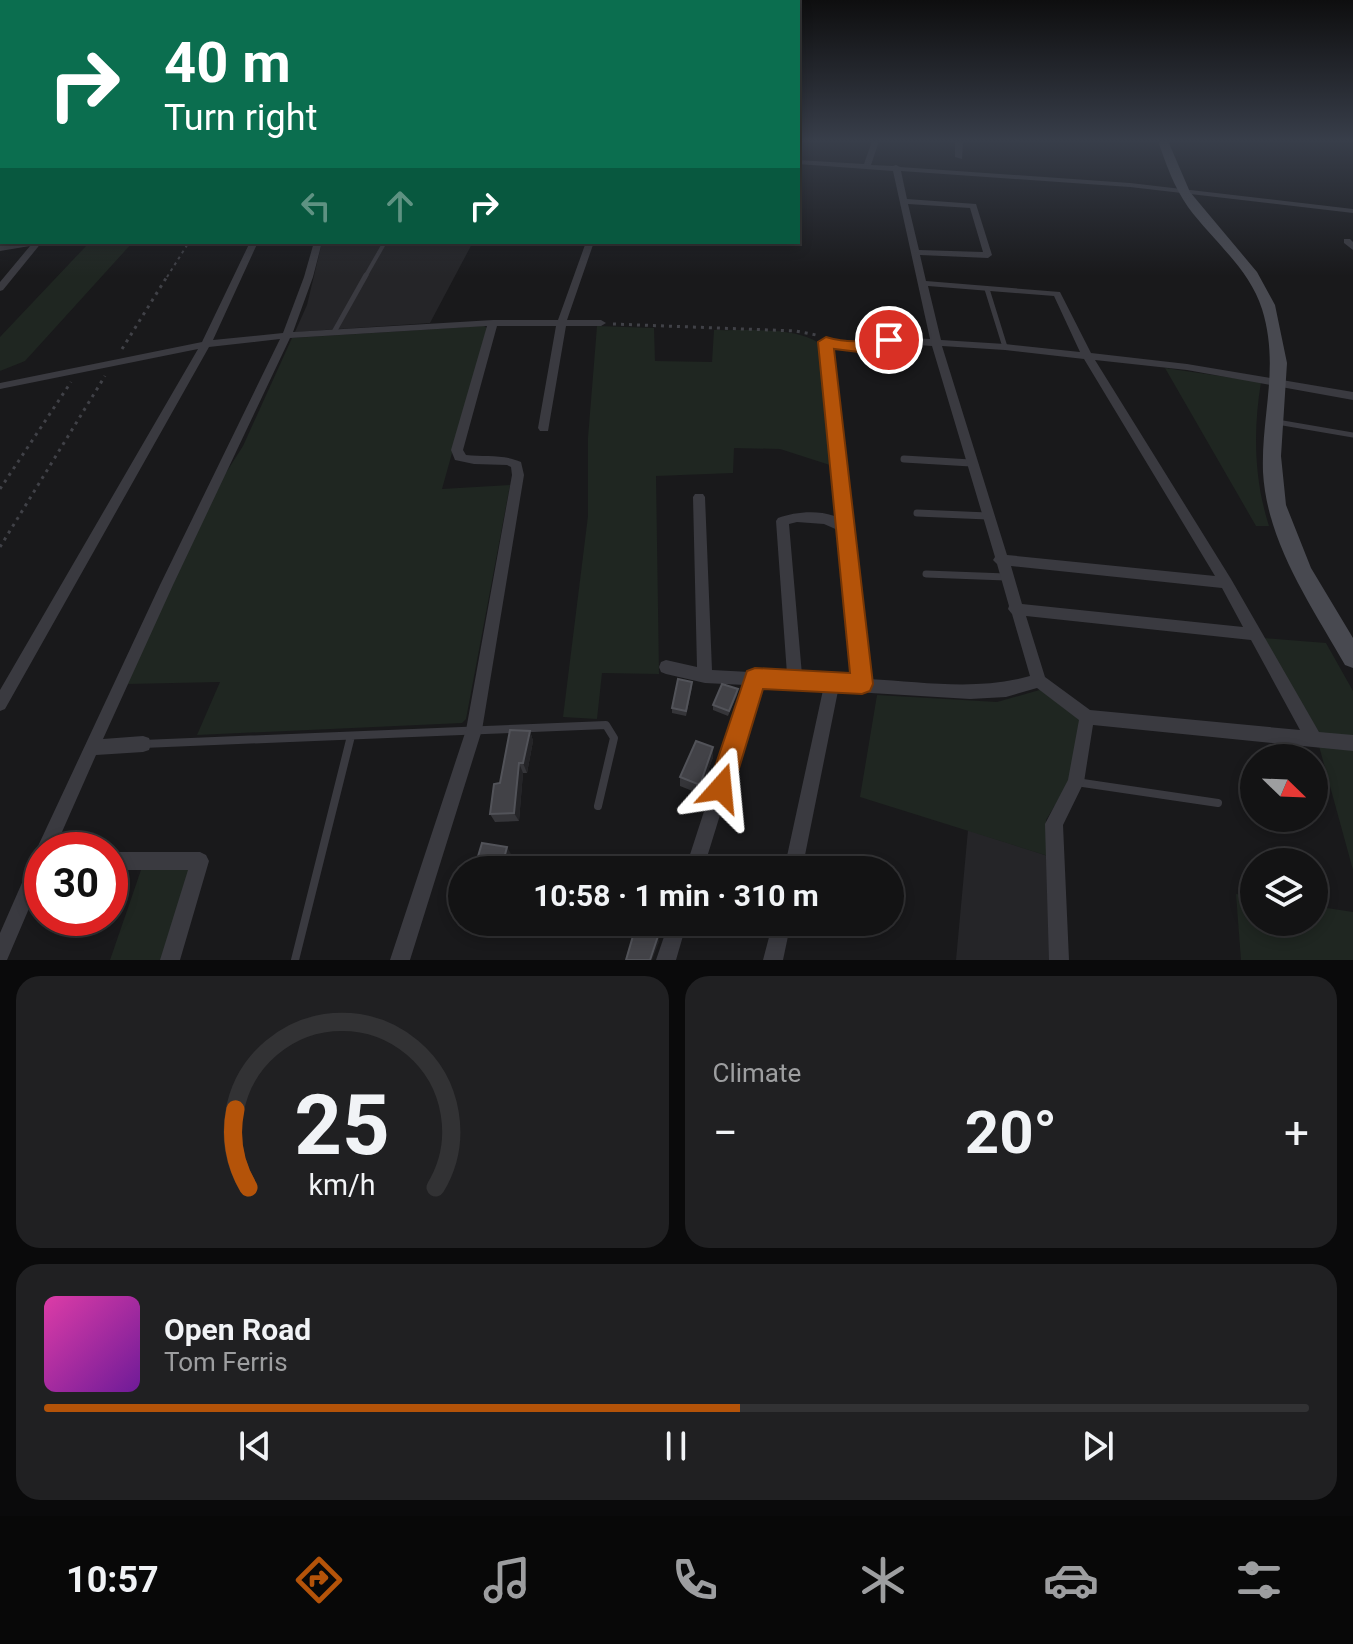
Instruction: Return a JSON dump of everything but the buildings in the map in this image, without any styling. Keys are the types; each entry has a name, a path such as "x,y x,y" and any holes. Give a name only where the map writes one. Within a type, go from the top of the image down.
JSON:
{"street":[{"path":"900,186 936,342 1039,681 1087,717 1353,743"},
{"path":"1113,186 1353,211"},
{"path":"1181,186 1246,269 1267,302 1277,341 1279,383 1273,421 1272,480 1279,512 1293,552 1353,658"},
{"path":"904,201 973,206 988,255 915,252"},
{"path":"0,288 36,244"},
{"path":"0,704 206,344 253,244"},
{"path":"53,832 288,335 317,244"},
{"path":"544,428 562,322 589,244"},
{"path":"923,283 1057,294 1087,356 1226,583 1314,739"},
{"path":"400,960 474,730 518,475 517,465 507,459 469,461 459,457 457,450 493,323"},
{"path":"0,386 206,344 288,335 493,323 601,323"},
{"path":"826,342 848,348 867,348 889,340 1005,347 1187,367 1353,396"},
{"path":"699,497 705,676"},
{"path":"795,680 782,521 791,517 835,520 846,528 862,684"},
{"path":"1000,560 1226,583"},
{"path":"1015,609 1254,634"},
{"path":"666,667 705,676 970,692 1006,690 1039,681"},
{"path":"698,856 755,678"},
{"path":"796,856 832,682"},
{"path":"1059,960 1054,824 1076,782 1087,717"},
{"path":"91,748 143,744"},
{"path":"128,861 200,861 170,960"},
{"path":"0,955 24,899"},
{"path":"666,960 674,936"},
{"path":"773,960 779,936"}],"lane":[{"path":"334,332 384,244"},
{"path":"987,289 1005,347"},
{"path":"826,342 846,528"},
{"path":"1273,421 1353,435"},
{"path":"904,459 971,463"},
{"path":"917,513 988,516"},
{"path":"926,574 1006,577"},
{"path":"143,744 606,725 614,738 598,806"},
{"path":"295,960 351,736"},
{"path":"1076,782 1218,803"}],"path":[{"path":"0,547 188,244"},
{"path":"601,323 796,331 814,334 826,342"},
{"path":"0,489 79,369"}],"shaded area":[{"path":"131,244 25,361 0,371 0,337 87,245"},
{"path":"322,244 472,244 430,323 295,332 307,305"},
{"path":"597,326 654,328 655,361 712,362 714,330 785,332 811,339 821,345 833,466 780,449 734,448 733,473 656,476 659,674 602,673 597,719 563,717 588,516 588,438"},
{"path":"487,328 442,489 510,485 466,719 462,723 197,735 220,682 127,684 213,493 243,446 292,338"},
{"path":"1165,368 1261,382 1256,455 1260,491 1269,526 1256,526"},
{"path":"1263,638 1326,643 1353,691 1353,737 1320,734"},
{"path":"1043,689 1080,720 1069,782 1046,820 1048,856 860,797 877,695 997,702"},
{"path":"1328,747 1353,748 1353,870 1328,779"},
{"path":"968,830 1048,856 1050,960 956,960"},
{"path":"192,868 163,960 110,960 118,936 128,936 128,908 141,870"},
{"path":"1236,894 1240,895 1240,936 1328,936 1328,908 1353,912 1353,960 1241,960"}],"route":[{"path":"721,788 755,678 862,684 826,342 848,348 867,348 889,340"}]}
